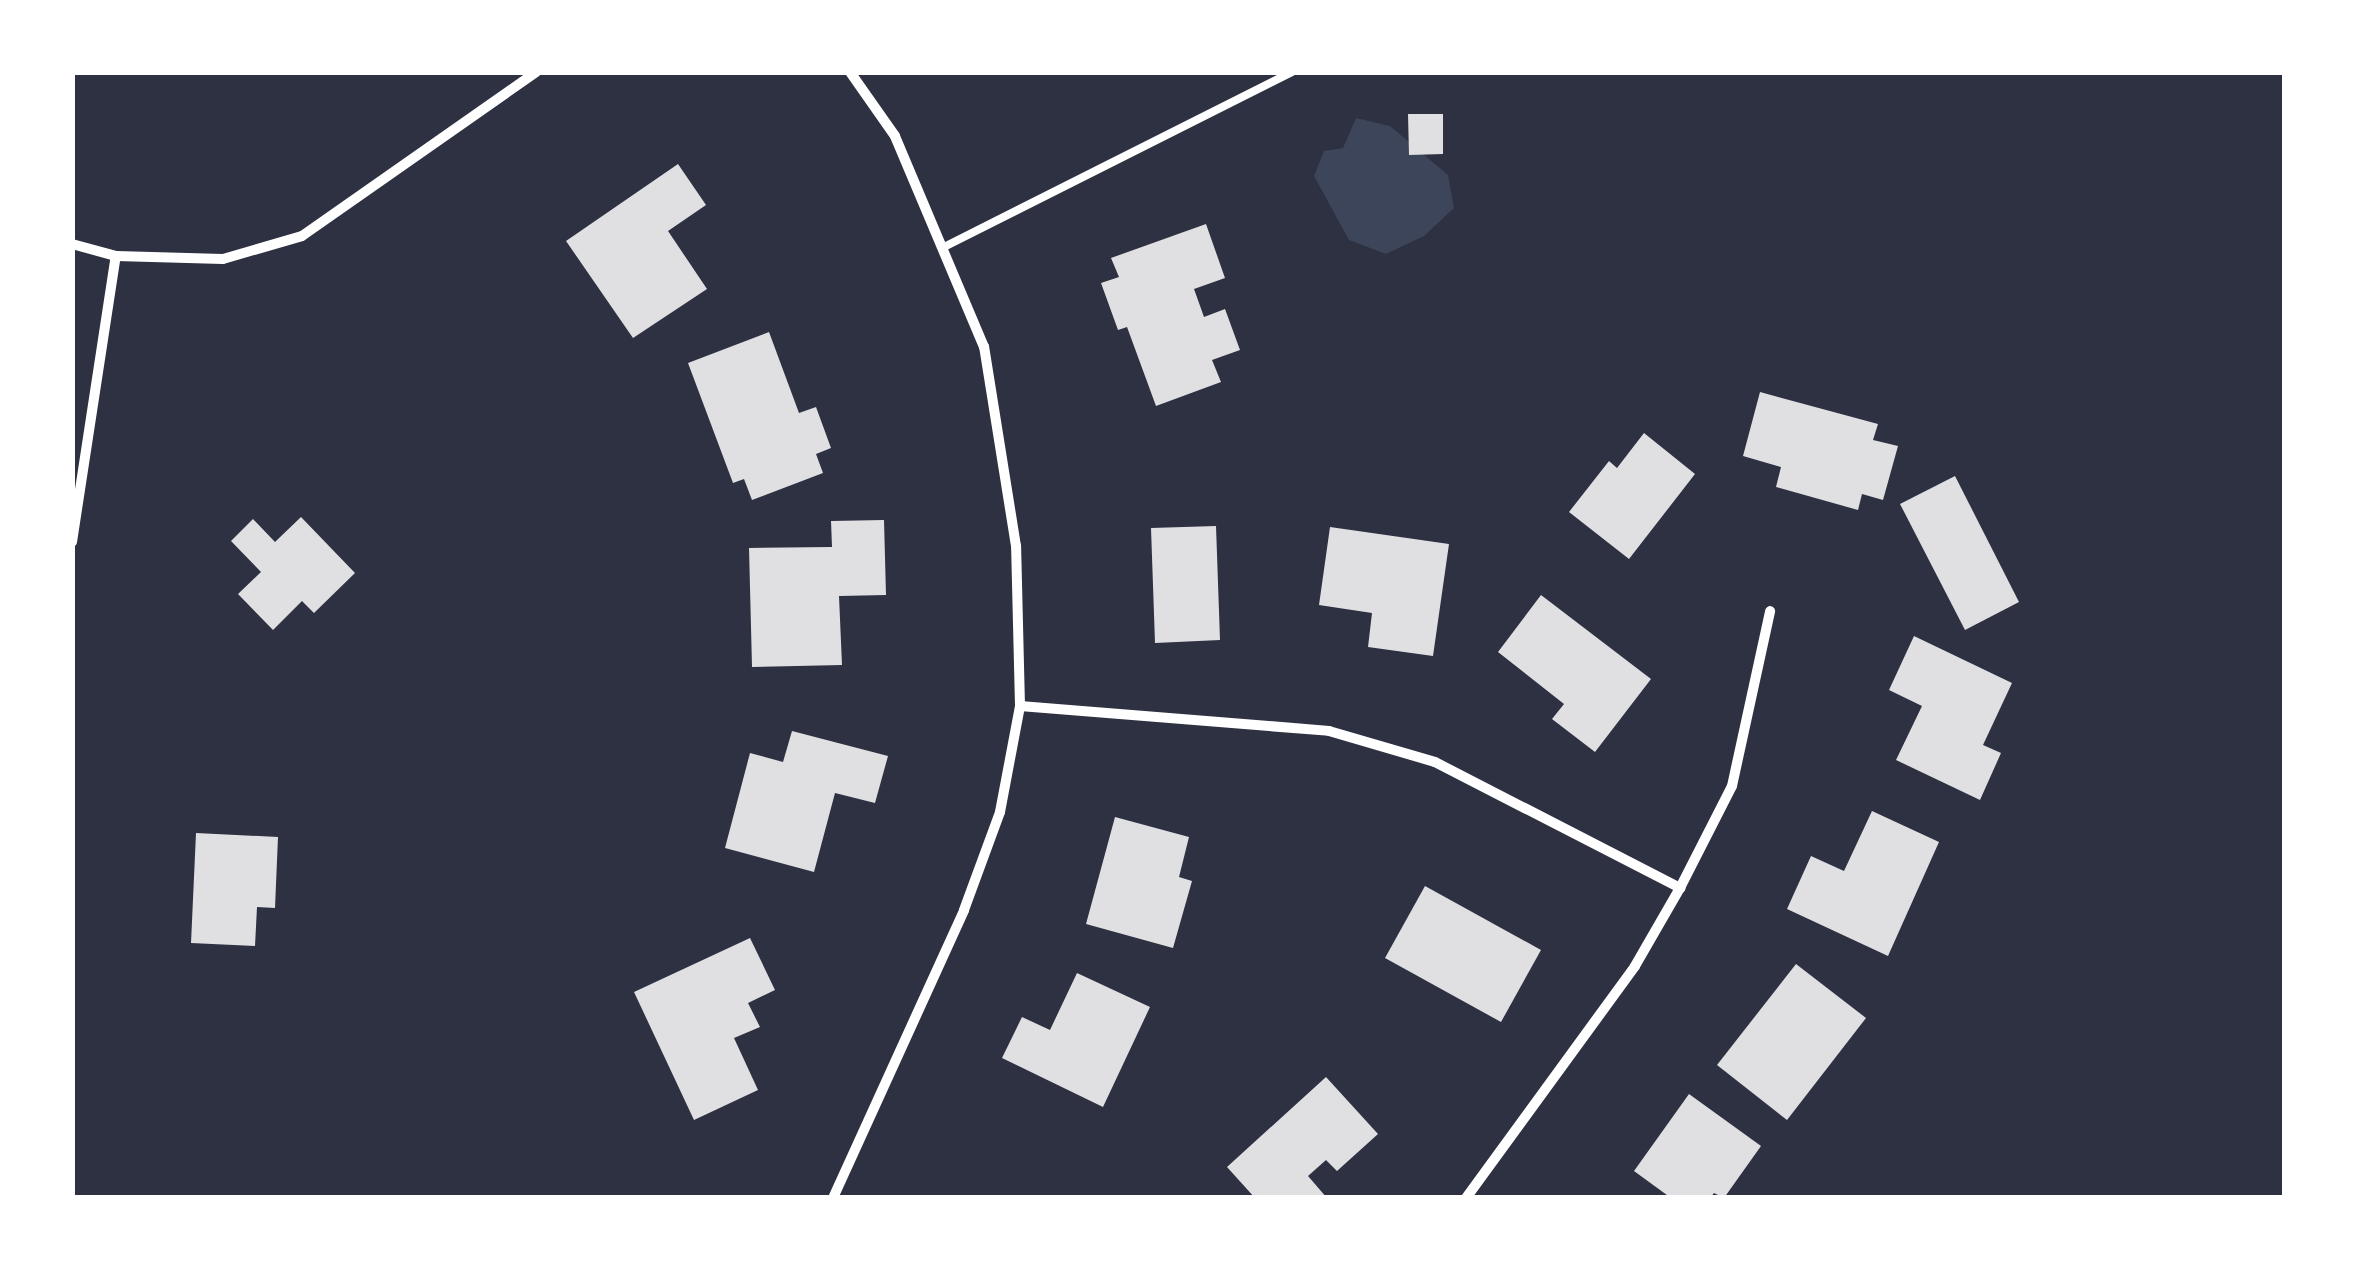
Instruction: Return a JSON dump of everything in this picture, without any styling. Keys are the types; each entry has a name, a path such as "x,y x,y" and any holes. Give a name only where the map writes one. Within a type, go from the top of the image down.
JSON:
{"street":[{"path":"72,244 116,256 223,259 302,236 536,72"},
{"path":"834,1198 964,910 1000,812 1020,706 1016,546 984,347 895,136 850,72"},
{"path":"72,542 116,256"},
{"path":"1466,1198 1635,966 1680,888 1732,786 1770,611"},
{"path":"1020,706 1344,736 1435,762 1680,888"}],"lane":[{"path":"942,248 1292,72"}],"shaded area":[{"path":"1356,118 1390,126 1448,175 1454,208 1424,236 1386,254 1349,240 1314,176 1324,151 1343,148"}],"building":[{"path":"1408,114 1443,114 1443,154 1409,155"},
{"path":"678,164 706,205 668,231 707,289 633,338 566,241"},
{"path":"1206,224 1225,278 1194,289 1204,317 1225,309 1240,350 1212,360 1221,382 1156,406 1127,327 1118,330 1101,283 1119,277 1111,258"},
{"path":"769,332 799,413 816,407 831,448 816,454 823,473 752,500 744,479 733,483 688,363"},
{"path":"1760,392 1878,424 1873,440 1898,446 1883,500 1862,494 1858,510 1776,487 1781,467 1743,456"},
{"path":"1644,433 1695,474 1629,559 1569,512 1609,461 1617,468"},
{"path":"1955,476 2019,602 1965,630 1900,504"},
{"path":"301,517 355,573 314,613 302,601 273,630 238,594 261,572 231,541 253,519 275,542"},
{"path":"884,520 886,595 839,596 842,665 752,667 749,548 832,547 831,521"},
{"path":"1216,526 1220,640 1155,643 1151,528"},
{"path":"1330,527 1449,544 1433,656 1368,647 1372,613 1319,605"},
{"path":"1541,595 1651,679 1595,752 1552,719 1564,704 1498,652"},
{"path":"1914,636 2012,683 1983,745 2001,753 1980,800 1896,760 1922,706 1889,690"},
{"path":"792,731 888,756 875,803 835,793 814,872 725,848 750,753 783,762"},
{"path":"1872,811 1939,842 1888,956 1787,909 1811,856 1844,871"},
{"path":"1115,817 1189,837 1179,877 1192,881 1173,948 1086,924"},
{"path":"196,833 278,837 275,908 257,907 255,946 191,943"},
{"path":"1425,886 1541,950 1501,1022 1385,958"},
{"path":"750,938 775,990 748,1003 760,1027 734,1038 758,1090 694,1120 634,992"},
{"path":"1796,964 1866,1018 1787,1120 1717,1065"},
{"path":"1077,973 1150,1007 1103,1107 1002,1058 1022,1017 1050,1030"},
{"path":"1326,1077 1378,1134 1337,1171 1326,1160 1308,1176 1327,1198 1255,1198 1227,1167"},
{"path":"1689,1094 1761,1146 1724,1198 1714,1193 1710,1198 1671,1198 1634,1171"}]}
